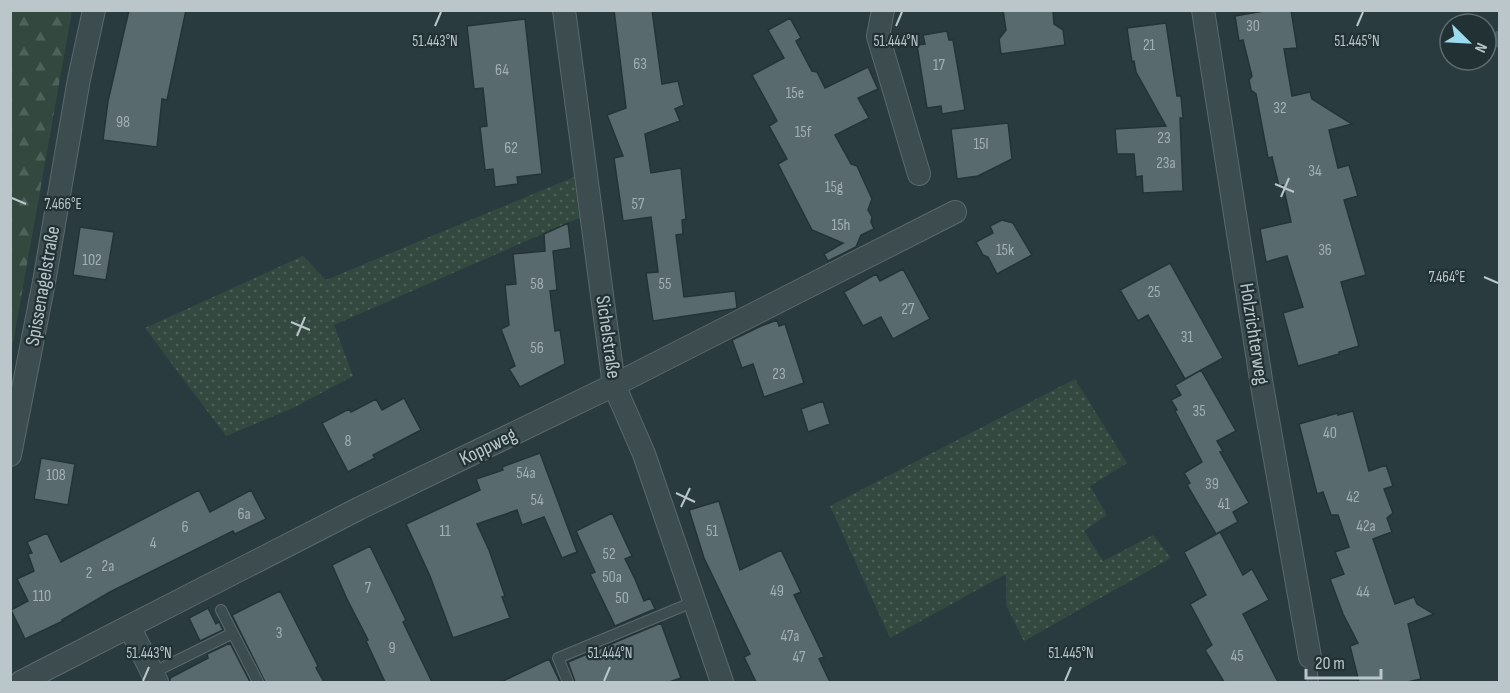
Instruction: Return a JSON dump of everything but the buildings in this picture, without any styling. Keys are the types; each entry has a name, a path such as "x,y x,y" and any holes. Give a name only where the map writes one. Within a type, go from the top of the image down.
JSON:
{"street":[{"name":"Spissenagelstraße","path":"10,455 44,282 79,79 94,10"},
{"name":"Sichelstraße","path":"564,10 614,386 644,454 722,682"},
{"path":"884,10 878,36 919,174"},
{"name":"Holzrichterweg","path":"1203,10 1262,386 1310,657"},
{"name":"Koppweg","path":"21,682 360,508 614,386 955,212"},
{"path":"130,628 155,678"}],"lane":[{"path":"568,682 558,658 693,602"},
{"path":"221,610 258,682"},
{"path":"155,678 233,633"},
{"path":"1310,657 1313,682"}],"green space":[{"path":"10,11 72,11 11,354"},
{"path":"574,177 579,218 334,325 353,376 293,408 226,436 145,328 303,256 326,280"},
{"path":"1075,379 1127,463 1090,486 1107,515 1084,531 1103,561 1153,535 1171,558 1024,641 1006,605 1006,574 890,638 830,506"}]}
